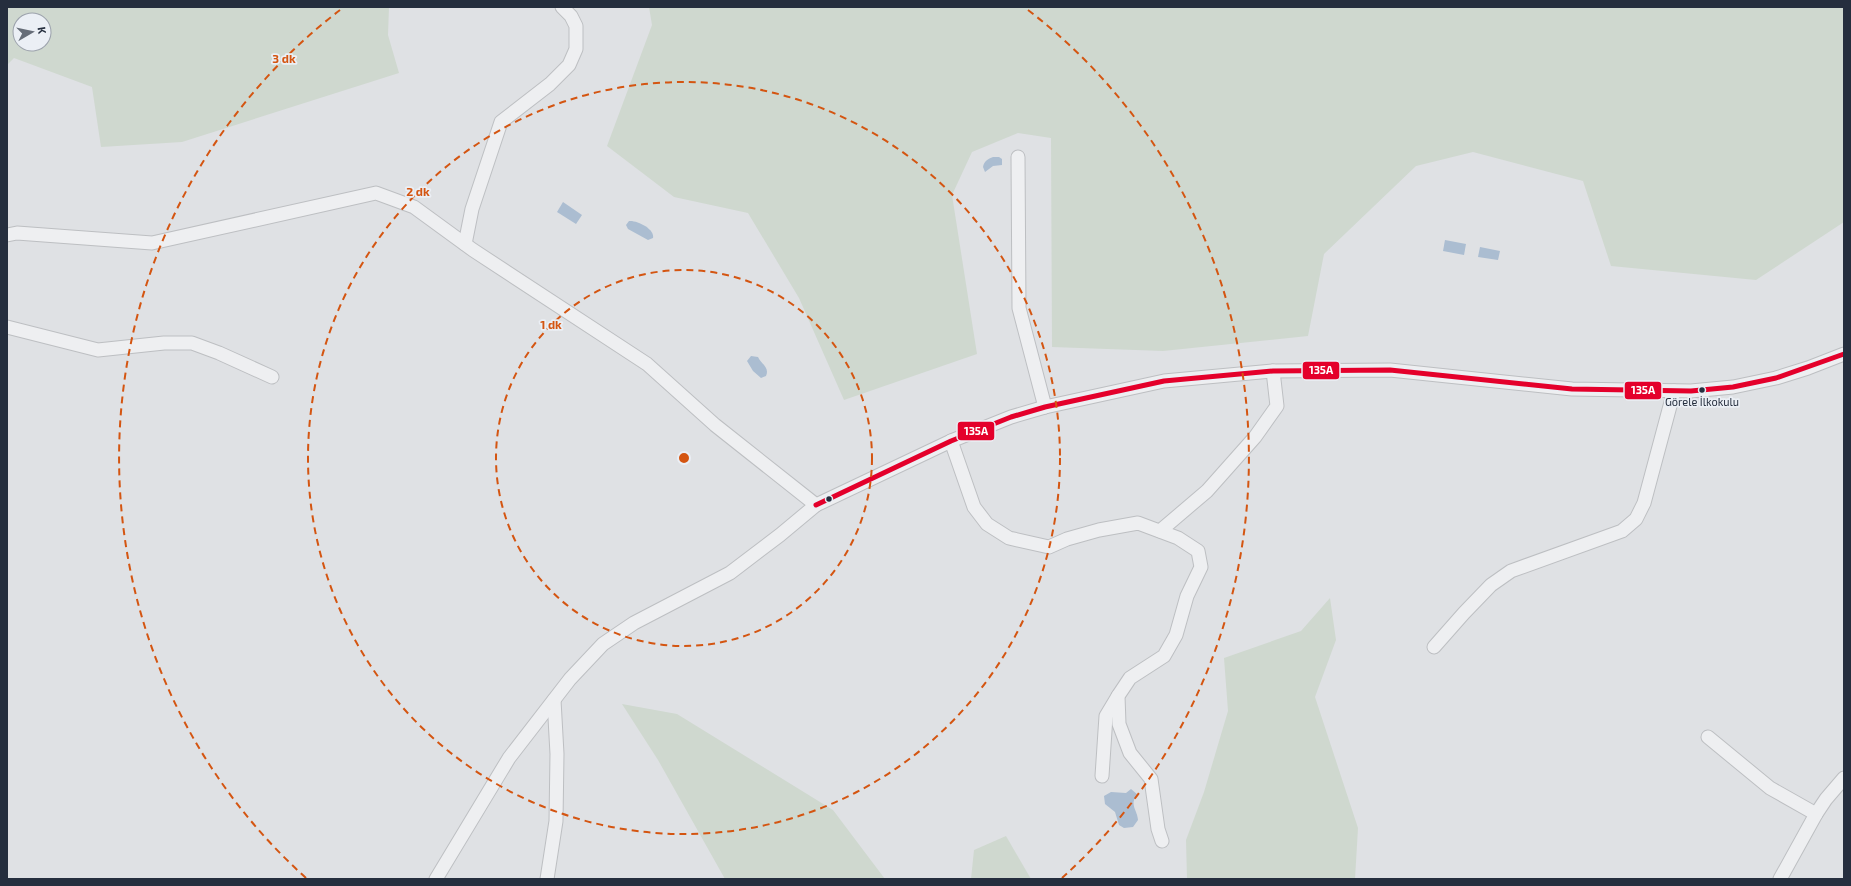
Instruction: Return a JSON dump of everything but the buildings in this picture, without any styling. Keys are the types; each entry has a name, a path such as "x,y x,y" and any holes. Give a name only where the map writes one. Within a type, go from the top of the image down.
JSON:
{"street":[{"path":"465,244 472,209 500,122 550,84 569,65 576,49 576,26 562,7"},
{"path":"1018,157 1019,308 1046,407"},
{"path":"7,235 17,233 152,243 376,192 414,207 465,244 647,364 715,424 816,505"},
{"path":"7,327 98,350 164,343 192,343 219,353 272,377"},
{"path":"436,879 509,758 570,679 602,644 634,623 730,573 780,535 816,505 951,441 1011,417 1046,407 1164,381 1273,371 1390,370 1572,389 1691,391 1733,387 1769,380 1808,368 1844,354"},
{"path":"1160,531 1207,491 1255,437 1277,406 1273,371"},
{"path":"1434,647 1491,585 1511,571 1622,531 1636,519 1644,503 1674,391"},
{"path":"951,441 974,507 987,524 1009,538 1048,547 1067,539 1099,530 1138,523 1178,538 1198,551 1201,567 1186,596 1176,635 1164,656 1130,678 1106,716 1102,776"},
{"path":"1118,696 1119,724 1130,753 1151,779 1158,829 1162,841"},
{"path":"547,879 556,821 557,754 554,700"},
{"path":"1708,737 1770,788 1816,814"},
{"path":"1780,879 1816,814 1826,799 1844,778"}],"shaded area":[{"path":"7,7 389,7 388,35 399,73 182,142 101,147 92,87 14,58 7,65"},
{"path":"649,7 1844,7 1844,222 1756,280 1611,266 1583,181 1473,152 1416,166 1324,254 1308,336 1163,351 1052,347 1051,138 1018,133 972,152 952,195 977,354 844,400 799,298 748,213 674,197 607,146 652,25"},
{"path":"1330,598 1336,640 1315,697 1358,828 1355,879 1187,879 1186,840 1204,792 1228,711 1224,658 1301,631"},
{"path":"622,704 677,714 833,810 885,879 725,879 658,760"},
{"path":"1006,836 1031,879 971,879 974,850"}],"water":[{"path":"993,157 999,157 1002,159 1002,165 993,166 985,172 983,167 984,163"},
{"path":"563,202 582,215 576,224 557,212"},
{"path":"629,221 636,222 648,228 653,235 653,238 648,240 628,229 626,225"},
{"path":"1445,240 1466,244 1464,255 1443,251"},
{"path":"1480,247 1500,251 1498,260 1478,257"},
{"path":"751,356 758,357 765,366 767,370 766,376 761,378 753,371 747,361"},
{"path":"1131,789 1138,795 1134,801 1134,807 1138,820 1133,827 1124,828 1119,825 1115,812 1105,804 1104,796 1111,792 1126,793"}],"transit line":[{"name":"135A","path":"816,505 951,441 1011,417 1045,407 1164,381 1273,371 1390,370 1572,389 1691,391 1733,387 1776,378 1844,354"}],"place":[{"name":"Görele İlkokulu","path":"1702,390"}]}
